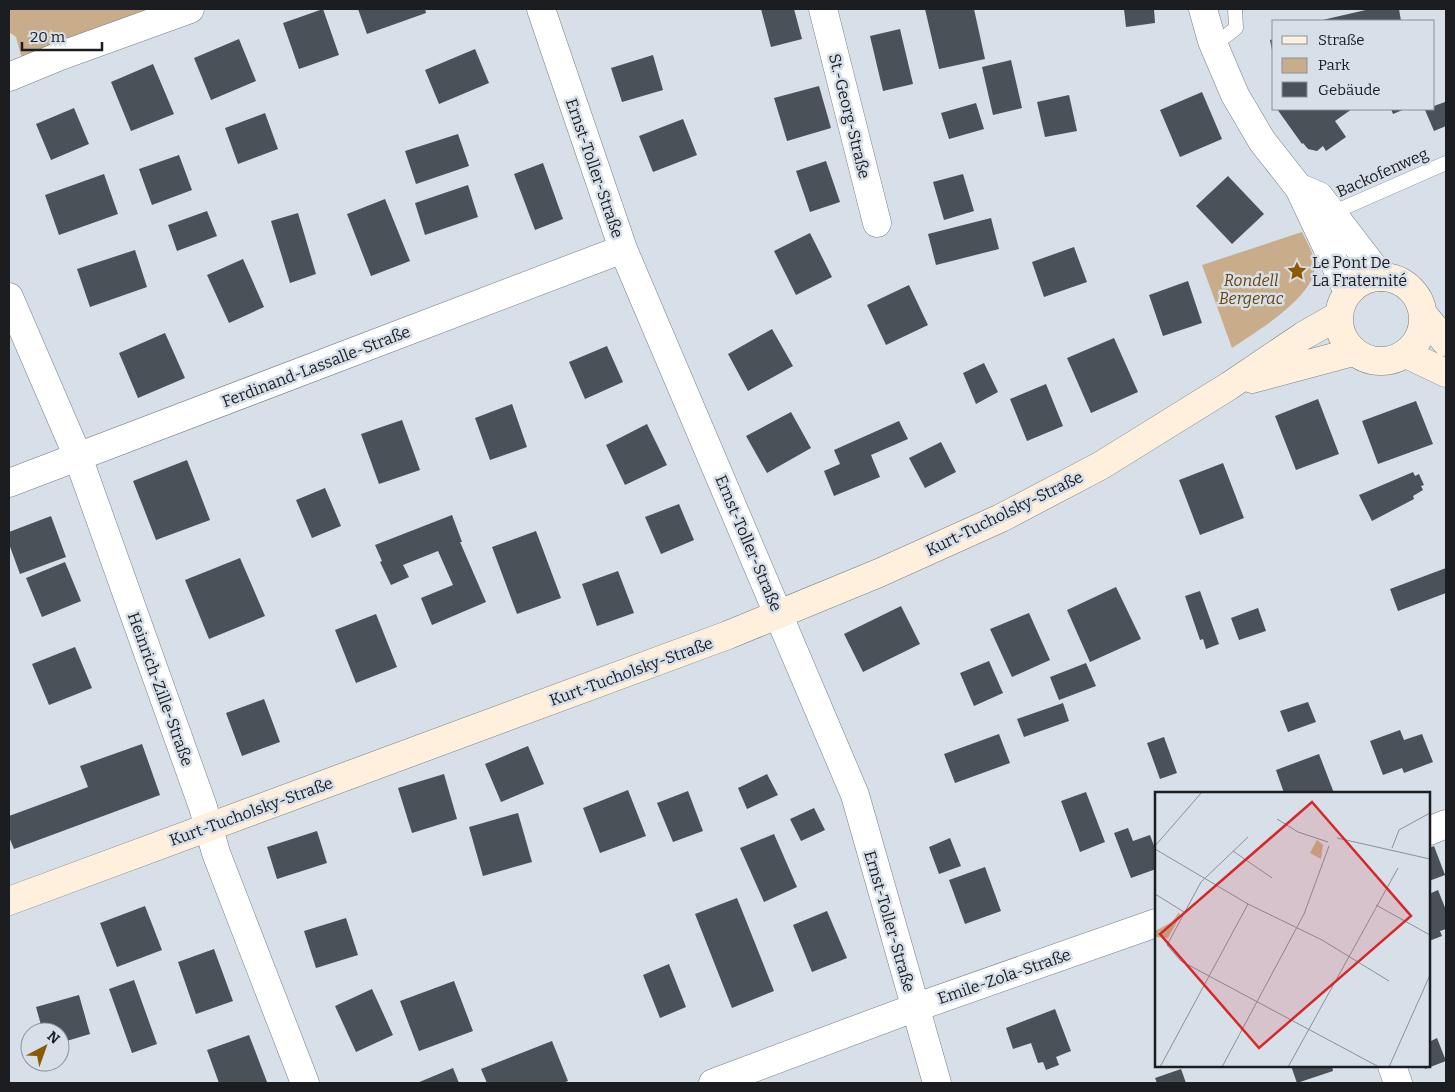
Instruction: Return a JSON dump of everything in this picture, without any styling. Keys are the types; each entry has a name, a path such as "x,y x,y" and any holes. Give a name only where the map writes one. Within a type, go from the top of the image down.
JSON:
{"main road":[{"path":"1381,277 1393,278 1413,292 1420,302 1423,314 1419,336 1406,354 1388,361 1379,362 1361,357 1353,352 1342,336 1343,304 1369,278 1381,277"},
{"name":"Kurt-Tucholsky-Straße","path":"9,902 728,635 879,573 1001,518 1100,466 1229,386 1302,336 1343,304"},
{"path":"1423,314 1446,342"},
{"name":"Kurt-Tucholsky-Straße","path":"1229,386 1353,352"},
{"path":"1406,354 1446,373"}],"street":[{"path":"9,77 60,56 190,9"},
{"name":"Ernst-Toller-Straße","path":"541,9 623,249 855,795 936,1083"},
{"name":"St.-Georg-Straße","path":"823,9 877,222"},
{"path":"1203,9 1212,41 1235,95 1257,134 1299,188 1343,304"},
{"path":"1299,188 1319,196 1339,210 1381,277"},
{"name":"Ferdinand-Lassalle-Straße","path":"9,483 623,249"},
{"name":"Heinrich-Zille-Straße","path":"9,297 78,457 209,827 216,852 305,1083"},
{"path":"1430,831 1446,824"},
{"name":"Emile-Zola-Straße","path":"713,1083 914,1008 1155,923"},
{"path":"1392,1067 1398,1083"}],"lane":[{"path":"1212,41 1226,36 1236,28 1235,9"},
{"name":"Backofenweg","path":"1339,210 1446,163"}],"green space":[{"path":"9,9 158,9 22,59 16,37 9,32"},
{"name":"Rondell Bergerac","path":"1302,232 1312,252 1315,265 1313,277 1306,289 1269,323 1232,348 1202,265"}],"building":[{"path":"323,9 339,55 299,69 283,23"},
{"path":"358,9 425,9 426,13 367,34"},
{"path":"761,9 794,9 802,39 771,47"},
{"path":"925,9 974,9 985,59 939,69"},
{"path":"1124,9 1154,9 1155,23 1126,27"},
{"path":"1370,9 1399,9 1401,20 1322,20"},
{"path":"900,29 913,84 883,91 870,36"},
{"path":"239,39 256,81 211,100 194,58"},
{"path":"475,49 489,83 439,104 425,70"},
{"path":"653,55 663,90 622,102 611,68"},
{"path":"1011,60 1022,108 993,115 982,67"},
{"path":"153,64 174,114 131,131 111,82"},
{"path":"819,86 831,128 787,141 774,98"},
{"path":"1202,92 1222,139 1180,157 1160,110"},
{"path":"1069,95 1077,131 1045,137 1037,102"},
{"path":"1445,102 1446,126 1434,131 1425,110 1435,110 1435,106"},
{"path":"976,103 984,129 949,139 941,113"},
{"path":"74,108 89,144 51,160 36,124"},
{"path":"1278,110 1351,110 1335,121 1346,137 1326,151 1323,146 1317,151 1308,149 1302,144"},
{"path":"1391,110 1403,110 1393,114"},
{"path":"265,113 278,149 238,164 225,128"},
{"path":"683,119 697,155 653,172 639,136"},
{"path":"458,134 469,166 416,184 405,151"},
{"path":"179,155 192,190 152,205 139,169"},
{"path":"826,161 840,202 810,212 796,171"},
{"path":"543,163 563,219 535,230 514,174"},
{"path":"104,174 118,214 59,235 45,195"},
{"path":"963,174 974,211 944,220 933,182"},
{"path":"1228,176 1264,214 1232,244 1196,206"},
{"path":"468,185 478,217 425,235 415,203"},
{"path":"385,199 410,261 371,276 347,214"},
{"path":"207,211 217,236 177,251 168,225"},
{"path":"298,213 316,274 290,283 271,221"},
{"path":"991,218 999,249 936,265 928,234"},
{"path":"810,233 832,277 796,295 774,251"},
{"path":"1074,247 1087,282 1044,297 1032,262"},
{"path":"135,250 147,287 90,307 77,269"},
{"path":"243,259 264,307 229,323 207,275"},
{"path":"1188,281 1202,323 1163,336 1149,295"},
{"path":"909,285 928,325 886,345 867,305"},
{"path":"772,329 793,366 748,391 728,354"},
{"path":"165,333 185,378 138,398 119,353"},
{"path":"1114,338 1138,392 1091,413 1067,358"},
{"path":"607,346 623,382 585,399 569,362"},
{"path":"984,363 998,392 976,404 963,373"},
{"path":"1046,384 1063,426 1027,441 1010,399"},
{"path":"1318,399 1339,454 1296,470 1275,416"},
{"path":"1416,401 1433,444 1378,464 1362,421"},
{"path":"512,404 527,447 490,460 475,418"},
{"path":"791,412 811,448 767,473 746,436"},
{"path":"402,420 420,470 379,484 361,434"},
{"path":"899,421 908,439 871,455 880,477 834,496 824,471 840,464 834,450"},
{"path":"647,424 667,465 625,485 606,445"},
{"path":"941,442 956,472 925,488 909,458"},
{"path":"187,460 210,520 156,540 133,481"},
{"path":"1223,463 1244,518 1200,535 1179,480"},
{"path":"1413,472 1415,476 1419,474 1424,485 1421,486 1423,490 1413,496 1414,499 1372,521 1359,495"},
{"path":"325,488 341,526 312,538 296,500"},
{"path":"679,504 694,540 661,554 645,517"},
{"path":"452,515 462,542 460,542 486,602 432,625 421,598 453,585 438,551 403,565 409,577 391,585 380,562 382,561 375,545"},
{"path":"51,516 66,557 20,574 9,544 9,532"},
{"path":"536,531 561,598 517,614 492,547"},
{"path":"240,558 265,616 209,639 185,580"},
{"path":"65,562 81,601 42,617 26,578"},
{"path":"1446,568 1446,593 1398,611 1390,589"},
{"path":"618,571 634,613 597,626 582,584"},
{"path":"1116,587 1141,639 1090,662 1067,610"},
{"path":"1200,591 1219,644 1206,649 1203,639 1200,640 1185,596"},
{"path":"901,606 920,644 863,672 844,634"},
{"path":"1258,608 1266,631 1239,640 1231,618"},
{"path":"1029,613 1050,660 1012,677 990,629"},
{"path":"376,614 397,667 356,683 335,630"},
{"path":"75,647 92,688 49,705 32,664"},
{"path":"989,661 1003,693 974,706 960,673"},
{"path":"1086,663 1096,686 1059,700 1050,677"},
{"path":"264,699 280,742 242,756 226,713"},
{"path":"1308,702 1316,722 1288,732 1280,711"},
{"path":"1063,703 1069,721 1024,737 1017,719"},
{"path":"1400,730 1404,740 1422,734 1433,762 1404,773 1402,768 1383,775 1370,741"},
{"path":"999,734 1010,763 955,783 944,754"},
{"path":"1164,737 1177,773 1160,779 1147,743"},
{"path":"142,744 160,795 14,849 9,837 9,816 88,787 80,766"},
{"path":"528,746 544,784 501,802 485,764"},
{"path":"1319,754 1334,792 1284,792 1276,770"},
{"path":"444,774 457,819 412,833 398,788"},
{"path":"767,774 778,795 747,809 738,788"},
{"path":"628,790 646,836 600,853 583,808"},
{"path":"688,791 703,831 673,842 657,803"},
{"path":"1086,792 1105,842 1080,852 1061,801"},
{"path":"814,808 825,830 801,841 790,819"},
{"path":"518,813 532,862 483,876 469,827"},
{"path":"1128,828 1133,841 1150,835 1155,848 1155,869 1131,878 1114,833"},
{"path":"317,831 327,863 277,879 267,847"},
{"path":"774,834 797,887 764,902 740,848"},
{"path":"950,838 961,866 939,874 929,847"},
{"path":"1434,846 1445,875 1430,881 1430,848"},
{"path":"985,867 1001,911 965,924 949,880"},
{"path":"1438,890 1446,910 1446,929 1440,931 1442,936 1430,941 1430,894"},
{"path":"737,898 774,991 732,1008 695,914"},
{"path":"145,906 162,950 117,967 100,923"},
{"path":"827,911 847,958 812,972 793,925"},
{"path":"346,918 358,955 316,968 304,931"},
{"path":"214,949 233,1001 196,1014 178,962"},
{"path":"669,964 686,1007 660,1018 643,975"},
{"path":"134,980 157,1044 132,1053 109,989"},
{"path":"454,981 473,1031 419,1051 400,1001"},
{"path":"372,989 393,1035 356,1052 335,1006"},
{"path":"79,995 90,1034 70,1040 70,1022 40,1022 36,1007"},
{"path":"1055,1009 1071,1051 1056,1057 1059,1065 1046,1070 1043,1062 1038,1063 1031,1043 1013,1049 1006,1028"},
{"path":"249,1035 267,1082 219,1083 207,1050"},
{"path":"1437,1038 1446,1061 1425,1069 1424,1067 1430,1067 1430,1042"},
{"path":"552,1041 568,1081 563,1083 487,1083 481,1069"},
{"path":"1291,1067 1332,1067 1333,1071 1297,1083"},
{"path":"453,1068 459,1083 417,1083"},
{"path":"1181,1069 1186,1083 1157,1083 1155,1078"}],"place":[{"name":"Le Pont De La Fraternité","path":"1297,271"}]}
